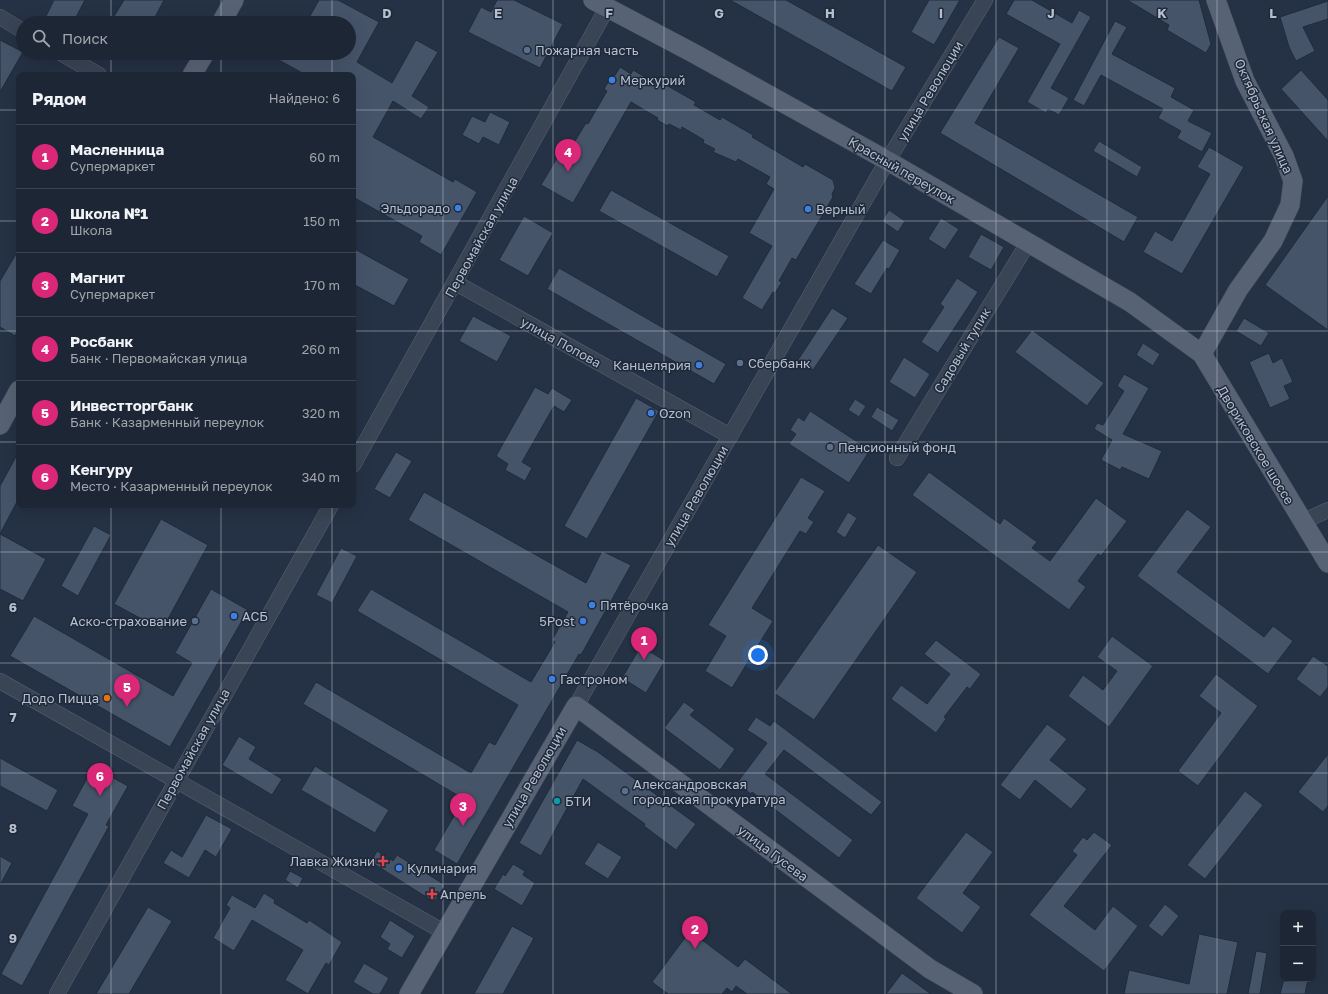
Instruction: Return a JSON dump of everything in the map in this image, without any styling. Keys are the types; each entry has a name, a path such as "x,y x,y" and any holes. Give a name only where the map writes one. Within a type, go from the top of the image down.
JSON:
{"main road":[{"path":"226,16 234,0"},
{"name":"Октябрьская улица","path":"1202,354 1238,290 1272,241 1290,205 1293,181 1284,156 1246,81 1216,0"},
{"name":"Красный переулок","path":"600,4 695,54 888,162 1130,302 1202,354"},
{"path":"194,72 201,60"},
{"name":"Двориковское шоссе","path":"1202,354 1306,529 1328,563"},
{"path":"0,425 16,396"},
{"path":"1306,529 1328,548"},
{"name":"улица Революции","path":"409,994 576,706"},
{"name":"улица Гусева","path":"576,706 930,969 973,994"}],"street":[{"name":"улица Революции","path":"576,706 888,162 985,0"},
{"name":"Первомайская улица","path":"356,460 456,283 600,4"},
{"path":"0,17 16,27"},
{"path":"73,60 94,72"},
{"name":"Садовый тупик","path":"897,458 1028,243"},
{"name":"улица Попова","path":"456,283 730,436"},
{"name":"Первомайская улица","path":"57,994 328,508"},
{"path":"1306,529 1328,510"},
{"path":"0,681 444,932"}],"building":[{"path":"54,0 85,0 77,16 46,16"},
{"path":"124,0 164,0 156,16 114,16"},
{"path":"319,0 338,0 379,22 357,62 392,83 416,40 438,52 412,96 429,107 421,119 393,101 373,137 453,182 455,179 477,192 441,255 419,242 422,236 356,199 356,72 301,72 279,60 356,60 356,16 310,16"},
{"name":"Пожарная часть","path":"497,0 514,0 563,24 540,68 468,32 481,7 491,12"},
{"path":"730,0 786,0 906,67 892,91"},
{"path":"929,0 960,0 934,45 911,32"},
{"path":"1014,0 1032,0 1072,23 1079,10 1091,17 1051,88 1069,98 1059,115 1048,109 1046,113 1027,102 1060,44 1006,14"},
{"path":"1127,0 1199,0 1211,44 1206,53 1167,30 1169,25"},
{"path":"1328,1 1328,19 1303,27 1315,51 1296,61 1289,47 1280,17"},
{"path":"1115,21 1127,27 1112,54 1175,88 1171,97 1194,110 1188,121 1212,133 1202,152 1177,138 1181,131 1158,118 1163,109 1101,75 1084,106 1073,100"},
{"path":"999,37 1019,48 975,123 1138,217 1124,242 940,133"},
{"path":"0,40 16,48 16,60 18,60 0,92"},
{"path":"620,67 631,74 633,70 664,88 666,85 696,102 694,105 720,120 722,117 753,135 752,137 803,167 805,164 833,180 835,188 832,194 833,197 796,260 792,258 779,281 782,282 775,293 773,292 762,310 742,298 772,246 749,233 774,189 766,184 770,177 738,159 736,162 713,152 715,149 703,143 704,140 682,127 681,130 669,124 668,126 657,120 658,118 631,102 573,203 541,185 564,146 570,149 586,123 588,124 607,91 604,89"},
{"path":"1301,70 1328,100 1328,141 1281,89"},
{"path":"490,112 510,122 499,145 483,137 479,144 462,135 472,116 485,122"},
{"path":"1099,141 1142,167 1137,177 1093,151"},
{"path":"1209,147 1244,167 1182,274 1143,252 1155,231 1172,241 1210,174 1197,167"},
{"path":"611,190 729,256 717,277 599,211"},
{"path":"1328,196 1328,330 1265,285"},
{"path":"889,210 905,221 898,232 882,221"},
{"path":"524,216 553,233 528,276 499,260"},
{"path":"941,218 959,229 945,250 928,239"},
{"path":"981,234 1004,247 991,270 968,257"},
{"path":"883,240 900,250 889,269 887,268 871,294 854,284"},
{"path":"356,250 409,279 394,306 356,286"},
{"path":"16,254 15,336 0,327 0,281"},
{"path":"559,268 726,364 714,384 547,289"},
{"path":"957,278 978,292 938,353 921,342 944,307 940,304"},
{"path":"832,308 848,318 813,370 798,360"},
{"path":"473,316 511,336 497,362 459,341"},
{"path":"1244,318 1269,333 1261,346 1236,331"},
{"path":"1032,330 1104,383 1087,406 1015,352"},
{"path":"1143,343 1160,354 1153,366 1136,355"},
{"path":"1269,353 1273,363 1282,358 1293,382 1284,386 1290,399 1270,408 1249,362"},
{"path":"904,357 930,374 915,398 889,382"},
{"path":"1124,374 1149,388 1123,434 1162,451 1149,479 1122,467 1120,470 1101,460 1112,440 1094,429 1097,423 1103,425 1124,391 1117,386"},
{"path":"535,387 548,394 552,388 572,400 564,412 554,406 522,462 532,468 525,481 505,470 508,464 496,456"},
{"path":"636,398 659,411 587,539 564,526"},
{"path":"855,399 866,406 859,417 848,410"},
{"path":"877,407 899,420 892,431 871,417"},
{"name":"Пенсионный фонд","path":"810,411 870,450 849,483 789,444 796,434 790,430 798,417 804,421"},
{"path":"396,452 412,461 390,498 374,489"},
{"path":"16,457 16,504 0,534 0,486"},
{"path":"929,472 1000,524 1004,518 1037,542 1032,548 1050,561 1096,498 1127,521 1101,556 1098,554 1078,581 1086,587 1069,610 912,495"},
{"path":"801,477 825,491 808,518 814,522 806,534 800,531 752,608 773,621 732,688 705,671 726,636 708,625"},
{"path":"424,492 586,583 602,551 631,565 581,655 579,654 457,864 434,850 464,799 303,704 316,682 471,773 489,742 495,745 518,705 357,611 371,589 531,682 555,642 552,640 568,612 408,520"},
{"path":"1187,509 1211,527 1177,572 1264,637 1273,626 1293,641 1268,674 1137,576"},
{"path":"848,512 857,518 845,538 836,532"},
{"path":"161,519 208,545 162,630 114,604"},
{"path":"94,526 111,535 78,596 61,586"},
{"path":"0,534 46,559 23,601 0,589"},
{"path":"878,545 917,572 814,720 774,693"},
{"path":"341,548 357,556 332,603 316,595"},
{"path":"211,589 248,610 170,747 10,656 34,616 173,696 192,663 175,653"},
{"path":"1112,636 1153,666 1109,727 1068,696 1083,675 1103,690 1117,671 1097,657"},
{"path":"936,640 981,674 970,689 967,687 944,717 946,719 936,733 891,699 901,685 927,704 950,674 924,654"},
{"path":"641,646 665,661 646,693 622,678"},
{"path":"1313,656 1328,666 1328,687 1320,697 1296,679"},
{"path":"1216,674 1258,706 1198,786 1178,771 1221,713 1199,696"},
{"path":"684,702 695,710 690,715 735,749 720,770 664,728"},
{"path":"756,717 770,726 774,721 882,802 871,815 784,750 765,774 853,840 839,858 752,792 751,794 737,783 767,743 747,730"},
{"path":"1047,724 1067,739 1050,760 1087,789 1071,809 1035,780 1020,800 1000,785"},
{"path":"239,736 256,747 249,759 282,779 272,795 222,765"},
{"path":"577,740 598,752 696,824 676,850 644,826 645,824 583,779 541,856 519,843"},
{"path":"1328,754 1328,806 1323,812 1298,792"},
{"path":"0,758 58,790 47,811 0,786"},
{"path":"315,766 389,810 375,833 301,790"},
{"path":"93,767 128,786 106,825 109,826 22,986 1,974 88,814 72,806"},
{"path":"1245,791 1263,805 1205,879 1187,865"},
{"path":"206,815 232,829 216,857 205,850 189,878 163,863 171,850 182,857"},
{"path":"966,832 993,852 963,893 981,907 962,933 916,898"},
{"path":"1094,832 1112,845 1064,906 1095,930 1113,906 1138,926 1104,971 1029,915 1077,855 1072,851 1083,837 1087,840"},
{"path":"598,842 622,857 608,879 584,864"},
{"path":"377,851 393,861 397,855 445,885 434,902 371,862"},
{"path":"0,856 12,863 0,885"},
{"path":"513,864 525,871 523,875 535,883 522,906 494,889 503,874 505,876"},
{"path":"290,871 303,878 298,888 285,880"},
{"path":"264,893 275,900 274,903 307,923 309,920 342,942 329,965 326,963 308,994 285,980 303,950 252,920 234,951 213,938 230,908 226,905 232,895 255,908"},
{"path":"1165,904 1179,916 1162,937 1148,926"},
{"path":"148,907 172,921 129,994 96,994"},
{"path":"390,920 415,936 402,958 387,949 390,944 380,937"},
{"path":"512,926 534,938 503,994 474,994"},
{"path":"690,931 738,967 745,959 792,994 747,994 736,986 732,992 727,988 722,994 668,994 652,982"},
{"path":"1199,934 1238,942 1227,994 1124,994 1129,970 1189,984"},
{"path":"1256,951 1267,953 1260,994 1248,994"},
{"path":"364,963 389,978 380,994 373,994 353,982"},
{"path":"902,973 931,994 886,994"},
{"path":"1283,982 1307,982 1305,994 1280,994"}],"place":[{"name":"Пожарная часть","path":"527,50"},
{"name":"Меркурий","path":"612,80"},
{"name":"Росбанк","path":"568,172"},
{"name":"Эльдорадо","path":"458,208"},
{"name":"Верный","path":"808,209"},
{"name":"Сбербанк","path":"740,363"},
{"name":"Канцелярия","path":"699,365"},
{"name":"Ozon","path":"651,413"},
{"name":"Пенсионный фонд","path":"830,447"},
{"name":"Пятёрочка","path":"592,605"},
{"name":"АСБ","path":"234,616"},
{"name":"Аско-страхование","path":"195,621"},
{"name":"5Post","path":"583,621"},
{"name":"Масленница","path":"644,660"},
{"name":"Гастроном","path":"552,679"},
{"name":"Додо Пицца","path":"107,698"},
{"name":"Инвестторгбанк","path":"127,707"},
{"name":"Александровская городская прокуратура","path":"625,791"},
{"name":"Кенгуру","path":"100,796"},
{"name":"БТИ","path":"557,801"},
{"name":"Магнит","path":"463,826"},
{"name":"Лавка Жизни","path":"383,861"},
{"name":"Кулинария","path":"399,868"},
{"name":"Апрель","path":"432,894"},
{"name":"Школа №1","path":"695,949"}]}
